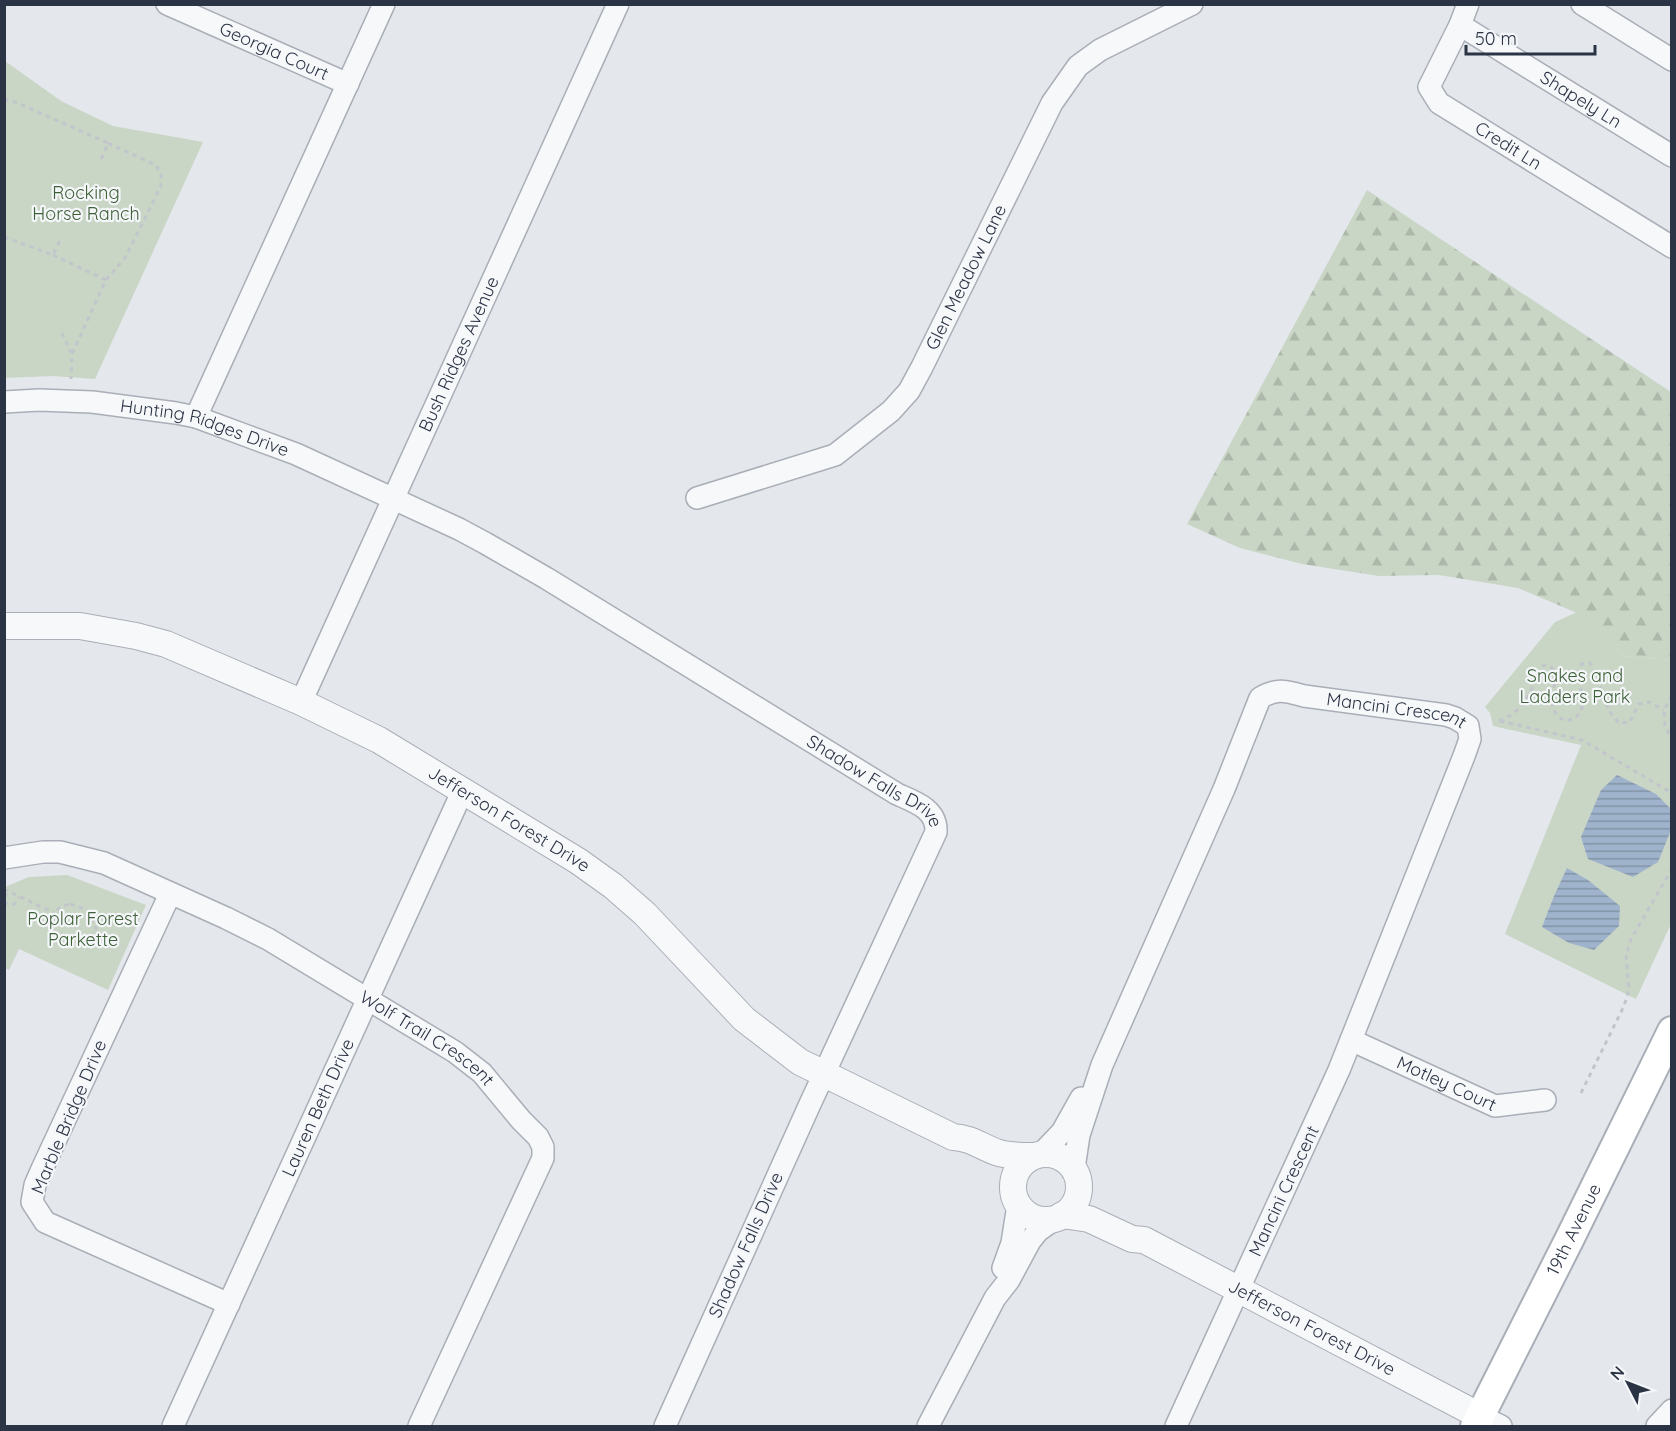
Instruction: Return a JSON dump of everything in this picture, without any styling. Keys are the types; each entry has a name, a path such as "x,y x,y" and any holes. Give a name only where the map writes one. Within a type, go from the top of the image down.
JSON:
{"main road":[{"name":"19th Avenue","path":"1485,1423 1570,1238 1671,1031"}],"street":[{"name":"Georgia Court","path":"167,4 348,84"},
{"path":"196,417 384,4"},
{"name":"Bush Ridges Avenue","path":"301,702 618,4"},
{"name":"Glen Meadow Lane","path":"697,498 835,455 891,411 909,391 1052,103 1078,66 1100,50 1192,4"},
{"name":"Credit Ln","path":"1468,4 1429,87 1438,104 1671,247"},
{"path":"1582,4 1671,60"},
{"name":"Shapely Ln","path":"1460,25 1671,156"},
{"name":"Hunting Ridges Drive","path":"4,402 39,400 92,402 196,417 296,454 393,498"},
{"name":"Shadow Falls Drive","path":"393,498 459,529 546,578 897,794 919,804 934,817 936,823 936,832 665,1426"},
{"name":"Jefferson Forest Drive","path":"4,626 80,626 136,636 188,652 301,702 379,740 578,861 613,886 645,914 744,1019 800,1062 952,1137 966,1138 998,1152 1012,1155 1037,1155"},
{"name":"Mancini Crescent","path":"1076,1174 1079,1135 1102,1065 1224,789 1260,698 1272,691 1446,715 1468,726 1470,739 1464,756 1351,1040 1176,1426"},
{"name":"Lauren Beth Drive","path":"173,1426 463,790"},
{"name":"Wolf Trail Crescent","path":"4,858 18,854 60,852 104,863 268,939 455,1052 482,1074 538,1137 543,1147 543,1158 419,1426"},
{"name":"Marble Bridge Drive","path":"170,894 39,1177 32,1202 45,1222 229,1304"},
{"name":"Motley Court","path":"1351,1040 1495,1106 1545,1100"},
{"name":"Mancini Crescent","path":"1037,1155 1062,1132 1102,1065"},
{"name":"Jefferson Forest Drive","path":"952,1137 961,1147 990,1167 1016,1199"},
{"path":"928,1426 995,1298 1009,1280 1030,1241 1038,1231 1073,1206 1077,1198 1079,1189 1076,1174 1069,1162 1056,1155 1037,1155 1021,1165 1015,1174 1013,1183 1016,1199 1012,1243 999,1277 995,1298"},
{"name":"Jefferson Forest Drive","path":"1076,1174 1097,1202 1137,1230 1144,1240"},
{"path":"1016,1199 1024,1212 1036,1219 1059,1217"},
{"name":"Jefferson Forest Drive","path":"1059,1217 1089,1219 1132,1239 1144,1240 1485,1423"},
{"path":"1657,1426 1671,1410"}],"path":[{"path":"4,99 156,165 161,175 161,186 125,258 106,280 72,354 71,379"},
{"path":"100,162 108,143"},
{"path":"4,237 53,255 106,280"},
{"path":"53,255 62,238"},
{"path":"62,333 72,354"},
{"path":"1664,710 1649,702 1639,704 1629,723 1618,722 1609,711 1592,666 1586,663 1579,668 1578,678 1583,707 1580,715 1575,719 1565,721 1557,717 1552,706 1554,673 1550,666 1545,665 1541,668 1524,703 1515,714 1498,721 1582,740 1671,793"},
{"path":"1671,696 1664,710 1664,722 1671,737"},
{"path":"1581,1093 1624,1006 1629,990 1626,955 1631,939 1671,869"},
{"path":"4,889 54,913"},
{"path":"4,897 9,891"},
{"path":"4,902 9,905 14,904 19,896"},
{"path":"70,904 85,909 95,920 97,935 90,940 73,944 57,935 51,924 54,913 59,906 70,904"},
{"path":"97,935 122,946"}],"green space":[{"name":"Rocking Horse Ranch","path":"5,61 61,101 113,126 203,142 95,379 52,376 5,378"},
{"path":"1367,190 1671,392 1671,660 1624,656 1577,613 1518,588 1439,575 1379,576 1302,564 1240,548 1187,524"},
{"name":"Snakes and Ladders Park","path":"1577,612 1624,656 1671,660 1671,924 1636,999 1505,934 1581,745 1493,726 1490,713 1485,707 1555,622"},
{"name":"Poplar Forest Parkette","path":"67,875 146,905 108,990 19,949 9,970 5,968 5,887 29,877"}],"water":[{"path":"1617,775 1656,794 1671,809 1671,830 1658,862 1633,877 1588,859 1581,837 1601,790"},
{"path":"1567,868 1588,880 1620,906 1619,926 1594,950 1569,943 1542,927"}]}
